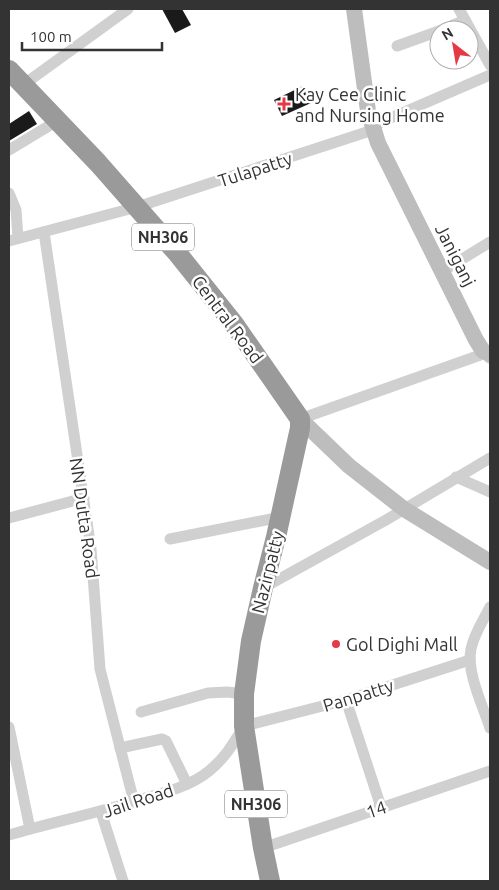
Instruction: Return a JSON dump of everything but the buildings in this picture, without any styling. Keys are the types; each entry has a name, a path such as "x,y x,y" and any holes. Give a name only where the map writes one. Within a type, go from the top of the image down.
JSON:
{"highway":[{"name":"Central Road","path":"9,70 98,163 212,295 300,419"},
{"name":"Nazirpatty","path":"244,726 244,694 251,641 262,588 281,517 300,428 300,419"},
{"name":"NH306","path":"244,726 270,881"}],"street":[{"path":"22,84 128,9"},
{"name":"Janiganj","path":"300,419 489,356 476,340 441,272 372,128 354,9"},
{"path":"459,9 465,20"},
{"path":"397,46 429,34"},
{"path":"479,45 490,65"},
{"name":"Tulapatty","path":"13,240 137,208 372,128 490,75"},
{"path":"9,150 57,121"},
{"path":"9,193 16,210 13,240"},
{"name":"NN Dutta Road","path":"44,232 84,498 94,582 100,669 134,802"},
{"path":"441,272 490,242"},
{"path":"300,419 349,466 404,509 490,562"},
{"path":"262,588 404,509 490,458"},
{"path":"456,477 490,492"},
{"path":"9,518 84,498"},
{"path":"170,539 281,517"},
{"path":"490,607 476,635 470,660 473,676 490,728"},
{"name":"Panpatty","path":"244,726 346,700 470,660"},
{"path":"141,712 208,694 227,692 244,694"},
{"path":"346,700 381,807"},
{"name":"Jail Road","path":"9,836 101,812 187,784 207,772 226,756 244,726"},
{"path":"9,727 30,829"},
{"path":"120,748 162,739 166,741 187,784"},
{"name":"14","path":"263,848 490,771"},
{"path":"101,812 123,881"}],"place":[{"name":"Kay Cee Clinic and Nursing Home","path":"284,104"},
{"name":"Gol Dighi Mall","path":"336,644"}]}
